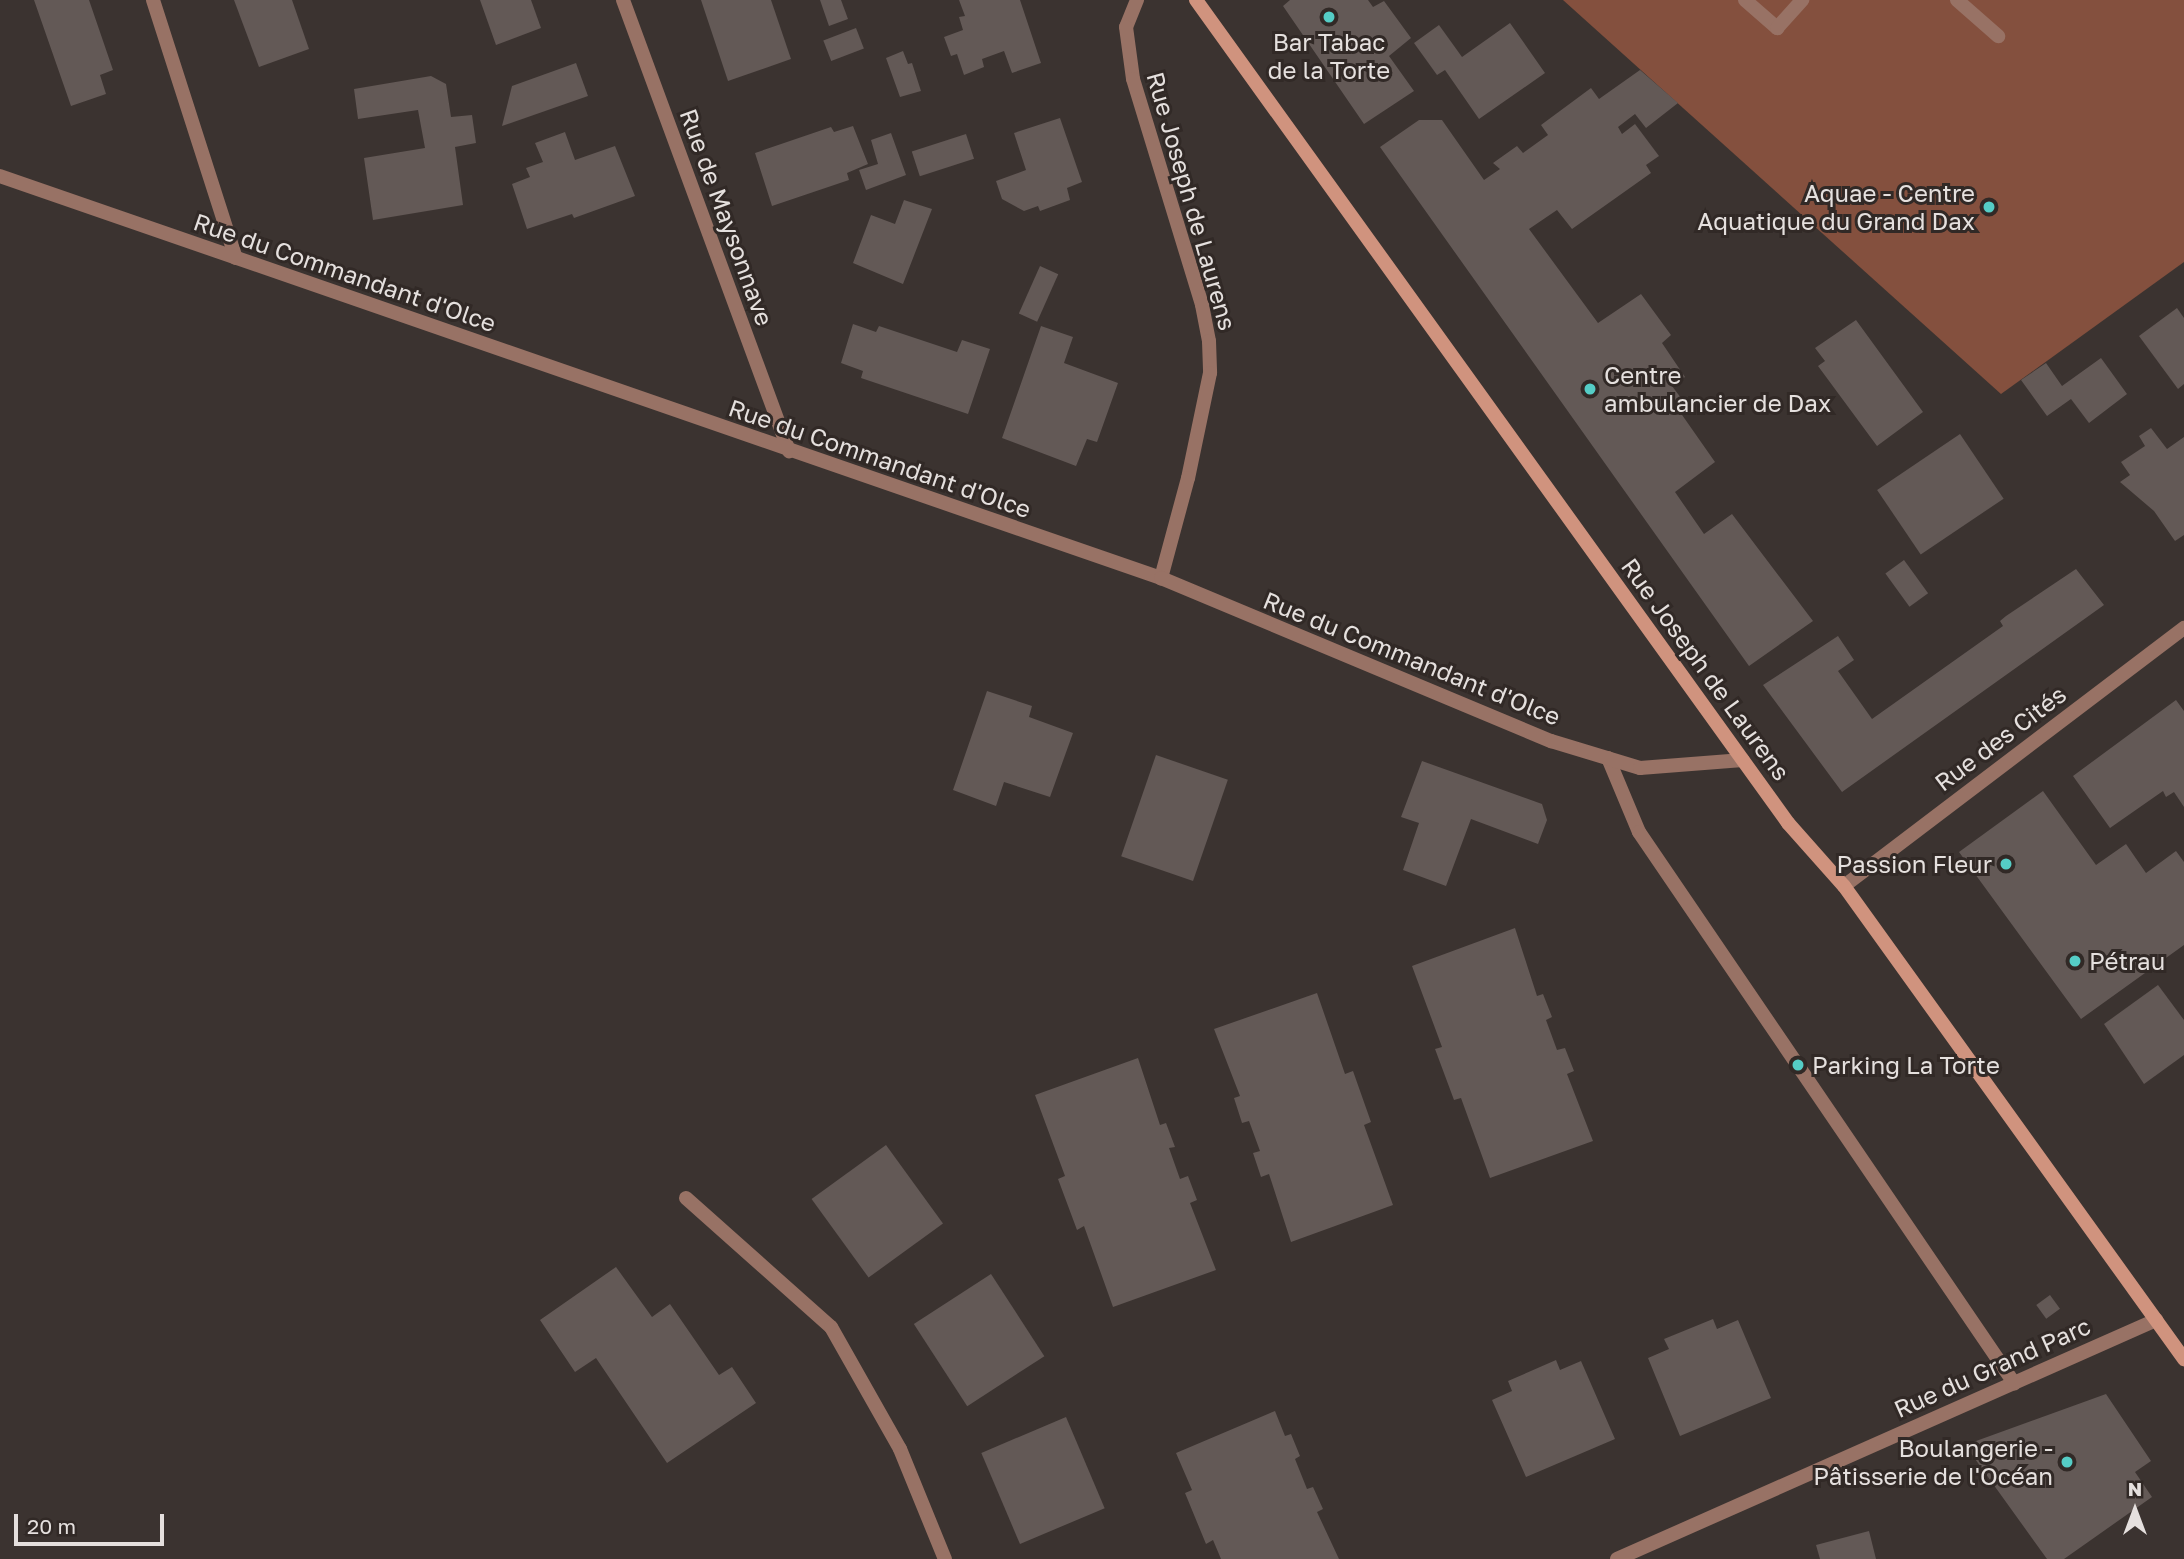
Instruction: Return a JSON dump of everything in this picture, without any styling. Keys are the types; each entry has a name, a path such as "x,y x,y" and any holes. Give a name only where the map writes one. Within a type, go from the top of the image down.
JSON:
{"main road":[{"name":"Rue Joseph de Laurens","path":"1196,0 1788,823 1844,886 2184,1359"}],"street":[{"path":"153,0 236,258"},
{"name":"Rue de Maysonnave","path":"623,0 789,451"},
{"name":"Rue Joseph de Laurens","path":"1137,0 1126,27 1133,79 1202,305 1209,341 1210,373 1180,509 1161,578"},
{"path":"1745,0 1777,27 1802,0"},
{"path":"1957,0 1998,36"},
{"name":"Rue du Commandant d'Olce","path":"0,176 1161,578 1551,741 1640,768 1743,760"},
{"name":"Rue des Cités","path":"1844,886 2184,628"},
{"path":"1608,758 1639,832 2014,1382"},
{"path":"686,1198 831,1327 900,1449 946,1559"},
{"name":"Rue du Grand Parc","path":"1617,1559 2155,1320"}],"shaded area":[{"name":"Aquae - Centre Aquatique du Grand Dax","path":"1563,0 2184,0 2184,262 2001,394"}],"building":[{"path":"34,0 89,0 113,70 100,75 106,94 71,106"},
{"path":"234,0 292,0 309,49 259,67"},
{"path":"480,0 531,0 541,28 496,45"},
{"path":"701,0 771,0 791,59 728,81"},
{"path":"820,0 841,0 848,19 829,26"},
{"path":"959,0 1020,0 1041,63 1012,73 1004,51 982,59 984,67 964,75 957,54 951,56 944,37 963,30 959,17 965,16"},
{"path":"1290,0 1368,0 1373,7 1384,1 1411,38 1389,56 1414,91 1364,124 1283,6"},
{"path":"1510,23 1545,73 1479,119 1445,70 1437,75 1414,43 1439,25 1462,57"},
{"path":"856,28 864,49 831,61 823,41"},
{"path":"903,51 908,64 912,63 921,91 900,97 886,58"},
{"path":"576,63 588,96 502,126 512,86"},
{"path":"1640,70 1678,103 1646,128 1635,114 1618,127 1622,134 1635,124 1659,156 1646,165 1651,173 1572,229 1557,210 1529,229 1598,323 1641,294 1671,335 1662,343 1685,377 1672,386 1687,406 1680,412 1715,462 1675,492 1704,534 1732,514 1813,621 1749,666 1380,147 1419,120 1442,120 1484,180 1500,169 1493,163 1517,146 1523,153 1548,135 1541,125 1591,88 1599,99"},
{"path":"431,76 446,84 451,117 472,115 476,143 455,147 463,205 373,220 364,158 425,148 418,110 358,119 354,89"},
{"path":"1060,118 1082,182 1067,188 1070,200 1040,211 1038,206 1024,211 1002,199 996,181 1026,170 1014,133"},
{"path":"853,126 868,164 847,173 849,180 772,206 755,153 831,127 834,132"},
{"path":"565,132 575,160 615,146 635,196 574,218 572,214 527,229 512,184 530,177 526,168 543,162 535,143"},
{"path":"891,133 906,175 866,190 859,170 878,164 871,140"},
{"path":"966,134 974,159 920,176 912,152"},
{"path":"904,200 932,209 903,284 853,263 871,215 895,224"},
{"path":"1040,266 1058,274 1037,322 1019,314"},
{"path":"2177,308 2184,318 2184,384 2178,389 2139,336"},
{"path":"1856,320 1923,412 1877,446 1818,366 1825,361 1815,348"},
{"path":"853,324 876,332 879,326 957,352 962,340 990,349 968,414 861,378 863,371 841,363"},
{"path":"1041,326 1073,337 1064,363 1118,383 1097,442 1087,439 1076,466 1002,438"},
{"path":"2101,358 2127,394 2089,423 2071,399 2047,416 2021,380 2046,363 2062,386"},
{"path":"2151,428 2167,449 2184,437 2184,535 2175,541 2154,511 2120,482 2130,475 2121,462 2145,446 2139,436"},
{"path":"1960,434 2004,499 1921,555 1877,490"},
{"path":"1904,560 1928,593 1909,607 1885,574"},
{"path":"2076,569 2104,605 1842,792 1763,685 1838,636 1854,660 1838,671 1872,719 2003,626 2000,621 2006,616"},
{"path":"987,691 1032,706 1029,717 1073,733 1050,797 1004,782 996,806 953,790"},
{"path":"2176,700 2184,711 2184,807 2174,792 2166,797 2163,791 2110,828 2073,776"},
{"path":"1156,755 1228,780 1193,881 1121,856"},
{"path":"1422,761 1542,804 1547,820 1538,844 1471,819 1446,886 1403,870 1419,823 1401,817"},
{"path":"2043,791 2096,865 2126,844 2146,873 2176,851 2184,862 2184,945 2081,1019 1959,852"},
{"path":"1515,928 1537,996 1543,994 1552,1017 1546,1020 1557,1050 1565,1048 1574,1071 1567,1074 1593,1141 1490,1178 1461,1098 1454,1100 1435,1049 1442,1047 1412,966"},
{"path":"2158,985 2184,1020 2184,1055 2144,1084 2104,1024"},
{"path":"1317,993 1345,1074 1353,1071 1371,1122 1364,1125 1393,1205 1291,1242 1269,1174 1261,1177 1253,1153 1260,1151 1249,1121 1242,1123 1234,1098 1240,1096 1214,1029"},
{"path":"1138,1058 1160,1125 1166,1123 1175,1147 1169,1148 1180,1179 1188,1176 1197,1200 1190,1203 1216,1270 1113,1307 1084,1226 1077,1230 1058,1179 1065,1176 1035,1095"},
{"path":"886,1145 943,1223 869,1278 812,1199"},
{"path":"616,1267 652,1317 670,1304 719,1375 732,1367 756,1403 667,1463 596,1358 575,1372 540,1320"},
{"path":"991,1274 1044,1356 967,1406 914,1324"},
{"path":"2050,1295 2060,1309 2046,1319 2036,1305"},
{"path":"1713,1319 1717,1329 1738,1320 1771,1398 1680,1436 1648,1358 1669,1349 1664,1339"},
{"path":"1556,1360 1560,1370 1581,1361 1615,1439 1526,1477 1492,1400 1512,1391 1508,1381"},
{"path":"2106,1394 2151,1461 2135,1472 2152,1497 2064,1559 2047,1559 1965,1445"},
{"path":"1275,1411 1285,1436 1291,1434 1300,1456 1295,1459 1307,1489 1313,1487 1323,1509 1317,1512 1339,1559 1221,1559 1213,1540 1206,1544 1185,1493 1192,1490 1176,1453"},
{"path":"1066,1417 1105,1508 1020,1544 981,1453"},
{"path":"1869,1531 1876,1559 1820,1559 1816,1545"}],"place":[{"name":"Bar Tabac de la Torte","path":"1329,17"},
{"name":"Aquae - Centre Aquatique du Grand Dax","path":"1989,207"},
{"name":"Centre ambulancier de Dax","path":"1590,389"},
{"name":"Passion Fleur","path":"2006,864"},
{"name":"Pétrau","path":"2075,961"},
{"name":"Parking La Torte","path":"1798,1065"},
{"name":"Boulangerie - Pâtisserie de l'Océan","path":"2067,1462"}]}
